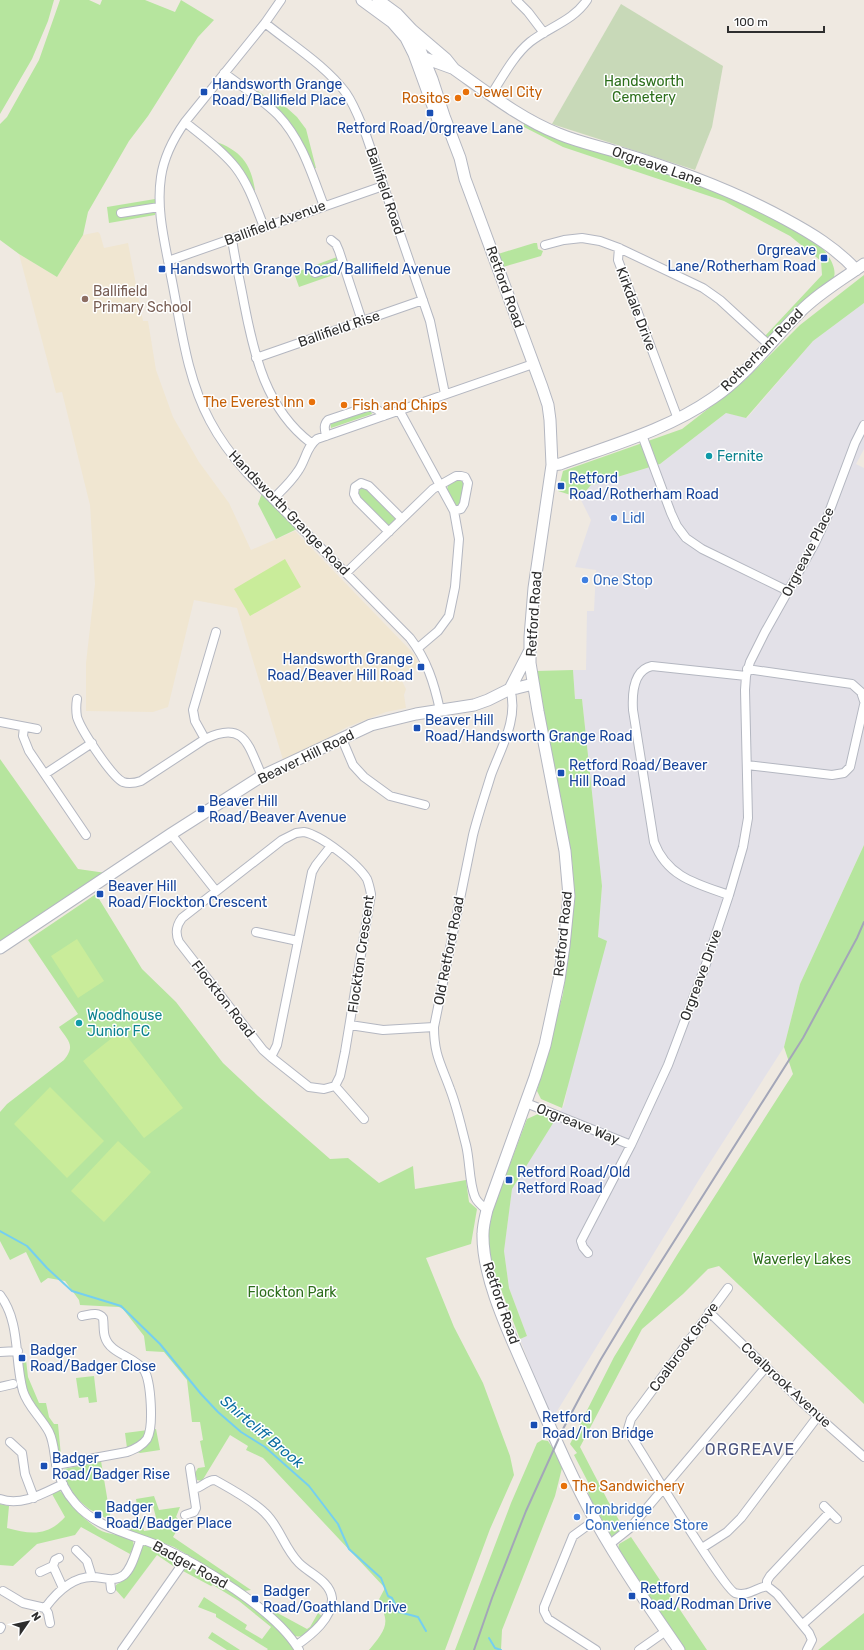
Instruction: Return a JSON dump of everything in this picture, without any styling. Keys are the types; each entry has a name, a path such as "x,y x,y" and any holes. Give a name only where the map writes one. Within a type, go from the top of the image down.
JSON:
{"main road":[{"path":"362,0 387,17 420,54 434,50"},
{"path":"378,0 397,14 412,30"},
{"name":"Retford Road","path":"412,30 453,160 465,179"},
{"name":"Orgreave Lane","path":"412,30 434,50 450,68"},
{"name":"Retford Road","path":"420,54 432,79 460,158 465,179 534,364 548,405 552,438 552,465 534,588 530,650 532,678 565,851 569,896 559,980 545,1045 526,1104 486,1210 483,1241 489,1274 495,1294 548,1423 595,1520 679,1650"},
{"name":"Orgreave Lane","path":"420,54 450,68 532,122 560,135 690,176 756,203 819,238 861,267"},
{"path":"432,79 438,72 450,68"},
{"name":"Rotherham Road","path":"552,465 560,464 642,434 694,411 722,392 769,346 800,312 861,267"},
{"path":"512,686 530,650"},
{"name":"Beaver Hill Road","path":"0,948 171,834 262,776 385,721 488,700 512,686 518,688 532,678"}],"street":[{"name":"Handsworth Grange Road","path":"281,0 265,23 185,122 175,137 164,162 159,188 159,207 188,361 202,406 226,448 246,473 397,623 418,648 430,672 440,710"},
{"path":"516,0 528,12 544,33"},
{"path":"491,95 526,46 544,33 569,19 581,9 587,0"},
{"name":"Ballifield Road","path":"265,23 324,69 347,95 359,118 423,300 434,338 445,394"},
{"path":"224,73 271,109 286,125 304,156 324,206"},
{"path":"185,122 222,153 237,169 248,189 264,227"},
{"name":"Ballifield Avenue","path":"168,261 382,186"},
{"path":"121,213 159,207"},
{"name":"Kirkdale Drive","path":"545,245 564,240 582,238 600,241 619,248 618,260 678,419"},
{"path":"232,239 250,336 266,385 273,399 291,424 312,443"},
{"path":"331,240 336,244 362,321"},
{"path":"619,248 703,288 732,310 769,346"},
{"path":"315,274 343,264"},
{"name":"Ballifield Rise","path":"256,358 423,300"},
{"path":"273,499 298,472 312,443 326,436 399,410 534,364"},
{"path":"326,436 324,427 328,420 371,406 384,416"},
{"path":"399,410 454,511 458,527 459,548 451,609 447,620 438,631 418,648"},
{"name":"Orgreave Place","path":"747,672 765,632 815,543 828,515 855,443 864,425"},
{"path":"642,434 671,513 677,526 686,538 702,549 788,591"},
{"path":"346,573 433,489 456,476 461,476 467,480 468,483 464,504 461,509 454,511"},
{"path":"389,532 357,500 354,494 355,487 361,484 369,486 402,520"},
{"path":"204,739 195,721 193,710 216,632"},
{"path":"730,895 686,879 668,866 657,851 634,720 632,697 639,674 646,667 652,666 747,672 852,684 862,692 864,701"},
{"name":"Orgreave Drive","path":"588,1253 583,1247 582,1240 668,1065 730,895 746,833 748,818 747,672"},
{"name":"Old Retford Road","path":"486,1210 476,1200 474,1195 466,1146 450,1089 437,1058 434,1042 434,1027 473,835 479,812 512,717 512,686"},
{"path":"77,699 77,718 92,743 118,778 129,783 141,781 204,739 213,735 228,732 242,736 250,749 262,776"},
{"path":"747,765 832,775 844,773 850,767 864,705"},
{"path":"0,722 37,729"},
{"path":"24,727 23,736 25,743 86,835"},
{"path":"342,739 353,765 364,777 390,796 425,805"},
{"path":"45,774 92,743"},
{"name":"Flockton Crescent","path":"216,891 282,840 296,833 304,832 312,833 331,846 362,873 370,887 370,902 350,1025"},
{"path":"171,834 216,891"},
{"path":"271,1057 277,1045 312,872 331,846"},
{"name":"Flockton Road","path":"216,891 182,918 177,927 177,937 179,942 244,1026 271,1057 309,1087 324,1089 335,1086"},
{"path":"256,932 298,941"},
{"path":"364,1118 335,1086 340,1076 350,1025 383,1030 434,1027"},
{"name":"Orgreave Way","path":"526,1104 630,1145"},
{"name":"Coalbrook Grove","path":"728,1288 631,1419 629,1424 629,1432 702,1548 732,1591 736,1594 745,1594 767,1586"},
{"name":"Badger Road","path":"0,1295 12,1317 23,1390 31,1408 48,1431 54,1447 56,1465 63,1484 76,1505 106,1526 140,1539 186,1560 218,1578 264,1612 285,1630 298,1648"},
{"name":"Coalbrook Avenue","path":"709,1312 818,1416 864,1457"},
{"path":"56,1465 127,1452 136,1448 146,1440 151,1427 148,1379 143,1369 133,1360 112,1347 107,1342 102,1316 97,1314 82,1316"},
{"path":"0,1352 18,1351"},
{"path":"610,1544 630,1528 766,1367"},
{"path":"0,1386 13,1384"},
{"path":"702,1548 727,1532 737,1522 750,1507 818,1416"},
{"path":"10,1442 22,1453 25,1474 34,1498"},
{"path":"185,1515 194,1512 196,1508 190,1468"},
{"path":"194,1489 201,1487 208,1481 215,1480 261,1509 272,1520 287,1550 329,1590 332,1599 325,1618 316,1630 298,1648"},
{"path":"0,1499 18,1501 34,1498 63,1484"},
{"path":"824,1506 837,1519"},
{"path":"808,1650 812,1640 811,1636 803,1624 777,1594 767,1586 767,1581 830,1512"},
{"path":"595,1520 573,1536 544,1607 548,1619 596,1650"},
{"path":"44,1608 63,1588 78,1580 92,1577 110,1580 120,1577 128,1570 140,1539"},
{"path":"76,1550 87,1561 92,1577"},
{"path":"59,1558 55,1560 53,1566 63,1588"},
{"path":"122,1650 186,1560"},
{"path":"40,1572 53,1566"},
{"path":"803,1624 864,1570"},
{"path":"110,1580 111,1589"},
{"path":"3,1591 23,1603 44,1608 48,1613 50,1623"},
{"path":"639,1650 666,1631"}],"shaded area":[{"path":"98,232 104,248 128,243 143,321 148,321 156,370 173,417 199,462 229,503 251,550 295,531 413,653 420,665 401,679 406,689 404,695 406,708 386,712 347,727 284,763 237,608 194,600 168,707 153,712 86,711 86,663 95,584 90,505 62,392 56,393 19,254 57,277 83,235"},
{"path":"864,303 864,449 856,464 864,468 864,845 800,984 784,1047 700,1178 551,1421 520,1339 527,1336 509,1288 504,1251 512,1189 564,1105 598,937 602,886 582,699 575,699 573,670 586,670 587,611 594,611 596,570 575,567 591,520 580,498 591,485 660,464 726,413 747,418 813,341"}],"green space":[{"path":"0,0 54,0 48,21 32,59 0,114"},
{"path":"60,0 89,0 100,5 102,0 145,0 175,12 181,0 214,20 198,37 148,116 129,141 88,212 83,235 57,277 19,254 0,240 0,124 7,117 39,60"},
{"name":"Handsworth Cemetery","path":"621,4 723,66 712,127 695,170 552,124"},
{"path":"258,91 270,100 287,108 297,117 306,129 316,168 313,169 305,148 256,93"},
{"path":"524,121 689,181 739,201 782,221 808,237 822,248 833,264 835,273 834,277 768,338 765,336 822,275 821,261 790,236 724,201 563,147 524,127"},
{"path":"214,141 231,149 243,159 251,172 255,190 253,191"},
{"path":"155,199 155,215 109,223 107,207"},
{"path":"537,243 538,249 543,251 541,256 503,267 498,254"},
{"path":"337,257 344,274 339,273 299,287 294,273"},
{"path":"864,275 864,303 813,341 746,418 726,413 660,464 591,485 580,498 558,491 563,471 682,429 744,381 800,325"},
{"path":"370,409 372,414 331,428 330,422"},
{"path":"461,478 465,483 462,505 456,507 447,489 449,483"},
{"path":"363,487 366,487 396,517 397,521 391,526 387,526 360,499 358,491"},
{"path":"262,493 297,529 276,539 258,504"},
{"path":"285,559 301,587 250,616 234,589"},
{"path":"573,670 575,699 582,699 602,886 598,937 607,941 562,1108 541,1099 537,1091 563,994 575,898 572,861 536,671"},
{"path":"0,759 78,869 106,873 0,944"},
{"name":"Waverley Lakes","path":"864,845 864,1404 719,1266 708,1269 683,1294 642,1329 580,1447 624,1529 614,1537 611,1536 590,1498 586,1486 589,1484 574,1455 577,1453 570,1444 614,1357 677,1255 793,1074 784,1047 800,984"},
{"name":"Flockton Park","path":"96,894 142,969 176,1002 223,1063 330,1159 348,1158 379,1183 413,1166 415,1189 466,1180 469,1202 477,1209 471,1244 426,1258 454,1327 483,1383 510,1456 514,1475 490,1529 445,1650 369,1650 378,1639 384,1628 385,1616 377,1603 385,1588 263,1458 246,1450 248,1446 230,1435 202,1481 197,1480 195,1473 198,1468 205,1467 200,1441 203,1440 200,1422 192,1422 187,1380 164,1352 146,1351 144,1336 123,1309 119,1307 80,1305 79,1300 65,1281 48,1278 41,1283 26,1252 10,1260 0,1241 0,1112 7,1104 64,1060 68,1055 70,1050 69,1043 59,1027 78,1014 28,940"},
{"path":"77,939 104,981 78,998 51,956"},
{"path":"122,1030 183,1108 144,1138 83,1061"},
{"path":"50,1087 104,1141 67,1178 14,1124"},
{"path":"538,1114 555,1120 512,1189 504,1251 509,1288 527,1336 520,1339 492,1266 489,1248 489,1229 493,1209 527,1119"},
{"path":"118,1141 151,1172 104,1222 71,1191"},
{"path":"21,1360 26,1360 28,1377 39,1403 46,1403 49,1417 54,1424 58,1424 61,1456 59,1456 53,1434 29,1397 24,1383"},
{"path":"94,1376 97,1402 89,1403 88,1397 79,1398 76,1378"},
{"path":"156,1429 160,1450 140,1453 127,1448 125,1433"},
{"path":"542,1440 548,1441 563,1464 555,1496 502,1630 501,1650 455,1650 511,1503 537,1443"},
{"path":"101,1461 111,1521 89,1509 76,1498 63,1476 64,1469"},
{"path":"55,1491 60,1491 78,1513 98,1529 107,1533 129,1538 133,1541 134,1546 130,1554 81,1527 75,1535 37,1544 13,1566 0,1565 0,1504 9,1506 7,1528 23,1532 45,1531 52,1528 65,1517 52,1494"},
{"path":"154,1496 159,1510 180,1507 176,1517 182,1522 173,1537 251,1590 244,1591 174,1547 113,1524 111,1521 118,1523 141,1519 144,1531 159,1529 153,1506 138,1510 136,1499"},
{"path":"631,1537 707,1650 685,1650 618,1549 619,1544"},
{"path":"146,1545 176,1559 176,1568 157,1555 124,1599 115,1589 116,1585 127,1578 132,1572 141,1547"},
{"path":"188,1566 216,1581 247,1602 275,1626 294,1650 267,1650 268,1649 216,1617 216,1614 198,1607 204,1597 247,1625 245,1629 262,1639 271,1627 239,1601 213,1585 211,1586 183,1571 185,1567"},
{"path":"272,1610 307,1629 310,1627 318,1613 323,1617 307,1633 295,1636 271,1611"},
{"path":"864,1613 864,1650 818,1650"},
{"path":"212,1632 240,1650 227,1650 208,1638"}],"waterway":[{"name":"Shirtcliff Brook","path":"0,1231 27,1246 47,1268 72,1291 121,1306 160,1344 201,1394 218,1412 241,1432 265,1447 309,1486 338,1524 349,1549 381,1578 388,1596 392,1598 399,1612 418,1617 426,1631"},
{"name":"Shirtcliff Brook","path":"489,1638 495,1648 501,1650"}],"railway":[{"path":"474,1650 492,1598 526,1511 563,1429 581,1395 633,1306 803,1038 857,938 864,922"}],"place":[{"name":"Handsworth Grange Road/Ballifield Place","path":"204,92"},
{"name":"Jewel City","path":"466,92"},
{"name":"Rositos","path":"458,98"},
{"name":"Retford Road/Orgreave Lane","path":"430,113"},
{"name":"Orgreave Lane/Rotherham Road","path":"824,258"},
{"name":"Handsworth Grange Road/Ballifield Avenue","path":"162,269"},
{"name":"Ballifield Primary School","path":"85,299"},
{"name":"The Everest Inn","path":"312,402"},
{"name":"Fish and Chips","path":"344,405"},
{"name":"Fernite","path":"709,456"},
{"name":"Retford Road/Rotherham Road","path":"561,486"},
{"name":"Lidl","path":"614,518"},
{"name":"One Stop","path":"585,580"},
{"name":"Handsworth Grange Road/Beaver Hill Road","path":"421,667"},
{"name":"Beaver Hill Road/Handsworth Grange Road","path":"417,728"},
{"name":"Retford Road/Beaver Hill Road","path":"561,773"},
{"name":"Beaver Hill Road/Beaver Avenue","path":"201,809"},
{"name":"Beaver Hill Road/Flockton Crescent","path":"100,894"},
{"name":"Woodhouse Junior FC","path":"79,1023"},
{"name":"Retford Road/Old Retford Road","path":"509,1180"},
{"name":"Badger Road/Badger Close","path":"22,1358"},
{"name":"Retford Road/Iron Bridge","path":"534,1425"},
{"name":"Badger Road/Badger Rise","path":"44,1466"},
{"name":"The Sandwichery","path":"564,1486"},
{"name":"Badger Road/Badger Place","path":"98,1515"},
{"name":"Ironbridge Convenience Store","path":"577,1517"},
{"name":"Retford Road/Rodman Drive","path":"632,1596"},
{"name":"Badger Road/Goathland Drive","path":"255,1599"}],"district":[{"name":"ORGREAVE","path":"750,1449"}]}
